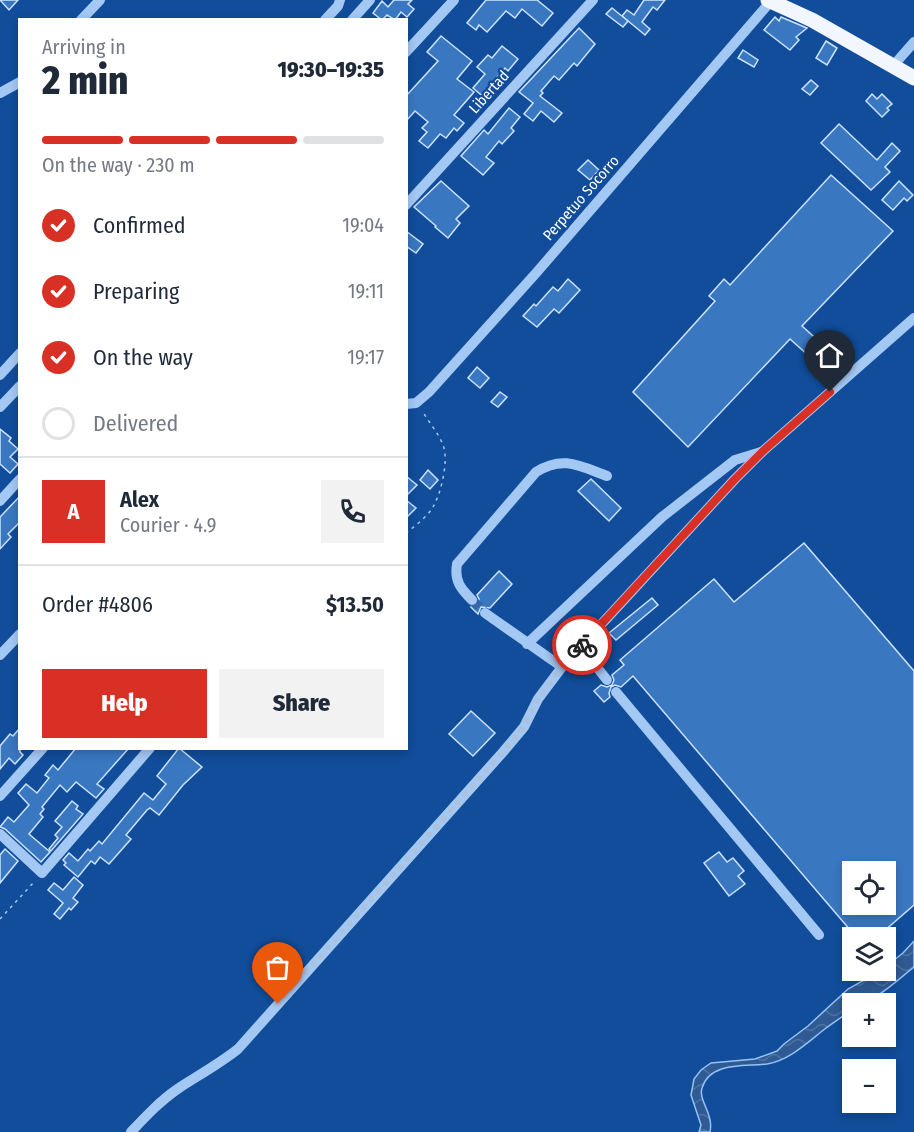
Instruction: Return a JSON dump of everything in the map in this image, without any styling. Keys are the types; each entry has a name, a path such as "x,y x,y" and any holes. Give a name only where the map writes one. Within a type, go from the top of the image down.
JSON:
{"main road":[{"path":"770,1 812,20 914,78"}],"street":[{"path":"83,18 100,0"},
{"path":"328,18 340,0"},
{"path":"354,18 370,0"},
{"path":"408,50 454,0"},
{"name":"Libertad","path":"408,203 593,0"},
{"name":"Perpetuo Socorro","path":"411,403 429,392 537,272 770,1"},
{"path":"893,66 914,42"},
{"path":"0,93 18,83"},
{"path":"130,1132 154,1107 178,1089 214,1068 238,1049 503,752 524,727 538,699 562,667 735,479 763,451 914,318"},
{"path":"0,375 18,355"},
{"path":"0,407 18,388"},
{"path":"527,644 662,517 735,460 763,451"},
{"path":"472,600 456,580 457,564 536,472 546,466 569,463 607,476"},
{"path":"0,501 18,481"},
{"path":"486,613 562,667"},
{"path":"0,655 18,636"},
{"path":"581,647 607,680"},
{"path":"616,692 819,935"},
{"path":"0,796 41,750"},
{"path":"0,834 42,873 148,750"}],"path":[{"path":"408,531 433,507 445,473 446,461 444,448 436,432 411,403"},
{"path":"0,919 42,873"}],"water":[{"path":"914,941 914,967 881,993 844,993 862,981 896,981 896,958"},
{"path":"842,995 842,1016 798,1050 783,1059 767,1064 721,1069 706,1079 701,1093 711,1125 710,1132 699,1132 701,1125 691,1095 694,1079 701,1070 711,1063 755,1059 777,1051"}],"building":[{"path":"0,0 18,0 9,10"},
{"path":"394,0 412,0 408,4 414,9 407,17 401,12 396,18 387,15 379,18 373,13 382,1 388,7"},
{"path":"486,0 537,0 553,13 542,26 522,9 515,18 506,11 487,32 479,25 476,30 467,23"},
{"path":"644,0 665,0 657,10 653,7 642,22 650,29 645,35 622,16 627,10 634,15"},
{"path":"612,8 628,21 623,27 606,14"},
{"path":"775,17 779,21 781,17 807,28 796,37 799,40 790,50 764,30"},
{"path":"579,28 595,44 577,66 574,63 559,80 554,76 541,91 543,93 540,96 562,113 554,122 541,111 533,121 524,114 533,103 519,92"},
{"path":"441,36 472,61 457,79 474,92 454,115 464,123 457,131 454,128 446,138 440,134 428,148 419,141 427,132 422,128 428,122 415,111 408,119 408,94 438,61 427,52"},
{"path":"826,41 837,48 827,65 816,58"},
{"path":"502,46 518,59 508,71 505,68 491,84 497,88 487,100 473,88 485,74 477,67 488,55 492,58"},
{"path":"743,50 758,60 754,67 738,58"},
{"path":"811,80 818,86 810,95 802,89"},
{"path":"872,94 877,99 882,94 892,104 882,117 866,101"},
{"path":"509,108 520,117 511,128 514,131 502,144 499,141 486,157 494,163 483,175 461,156 484,130 488,134"},
{"path":"839,124 877,160 892,143 900,151 885,167 890,172 871,190 821,143"},
{"path":"588,160 599,170 590,180 578,170"},
{"path":"831,175 893,231 802,326 822,344 810,357 790,339 688,447 633,392 715,301 709,296 724,279 730,285"},
{"path":"441,181 469,206 456,219 460,223 448,238 414,207"},
{"path":"899,181 913,195 907,201 904,198 893,210 882,200"},
{"path":"408,233 423,244 416,253 408,247"},
{"path":"568,279 580,290 559,313 554,309 537,327 523,316 534,304 536,306 553,287 558,291"},
{"path":"477,367 489,378 480,388 468,378"},
{"path":"500,392 507,397 498,407 491,402"},
{"path":"0,429 11,438 9,441 18,449 10,457 18,464 10,473 0,464"},
{"path":"428,470 438,480 430,489 420,480"},
{"path":"408,478 417,485 408,494"},
{"path":"591,479 621,508 609,521 578,491"},
{"path":"18,498 18,524 8,534 11,537 0,549 0,517"},
{"path":"408,502 416,508 408,516"},
{"path":"804,543 914,671 914,905 889,927 848,927 633,676 621,687 615,685 611,687 610,697 604,702 594,691 601,685 607,687 612,685 614,680 612,675 624,665 620,660 714,579 734,602"},
{"path":"499,571 512,584 490,608 481,607 478,614 471,607 478,605 477,595"},
{"path":"652,598 658,605 616,640 609,633"},
{"path":"471,711 495,733 473,756 449,734"},
{"path":"18,730 18,750 23,755 15,764 9,758 0,769 0,746 10,734 13,736"},
{"path":"74,750 127,750 97,784 104,789 96,798 76,782 67,792 60,785 42,807 44,809 40,814 43,817 29,834 50,852 41,862 0,827 8,817 14,822 29,805 18,793 26,784 37,793 49,778 45,775 53,765 58,770"},
{"path":"177,750 181,750 202,767 183,785 159,815 150,808 147,810 126,835 131,839 109,864 100,857 95,864 91,861 78,877 64,865 66,863 63,860 69,853 78,861 99,841 102,844 144,793 153,800 166,784 157,776"},
{"path":"72,801 78,806 76,809 83,814 51,851 49,849 58,838 55,835 62,827 55,821"},
{"path":"5,849 18,861 0,883 0,855"},
{"path":"719,852 727,862 733,858 744,871 738,876 745,884 729,896 704,863"},
{"path":"74,877 83,885 73,898 78,902 71,910 69,908 60,919 54,914 63,903 48,890 54,883 63,890"}],"tunnel":[{"path":"472,600 485,613"}],"way so far":[{"path":"278,1004 503,752 524,727 538,699 582,645"}],"route":[{"path":"582,645 735,479 830,392"}]}
